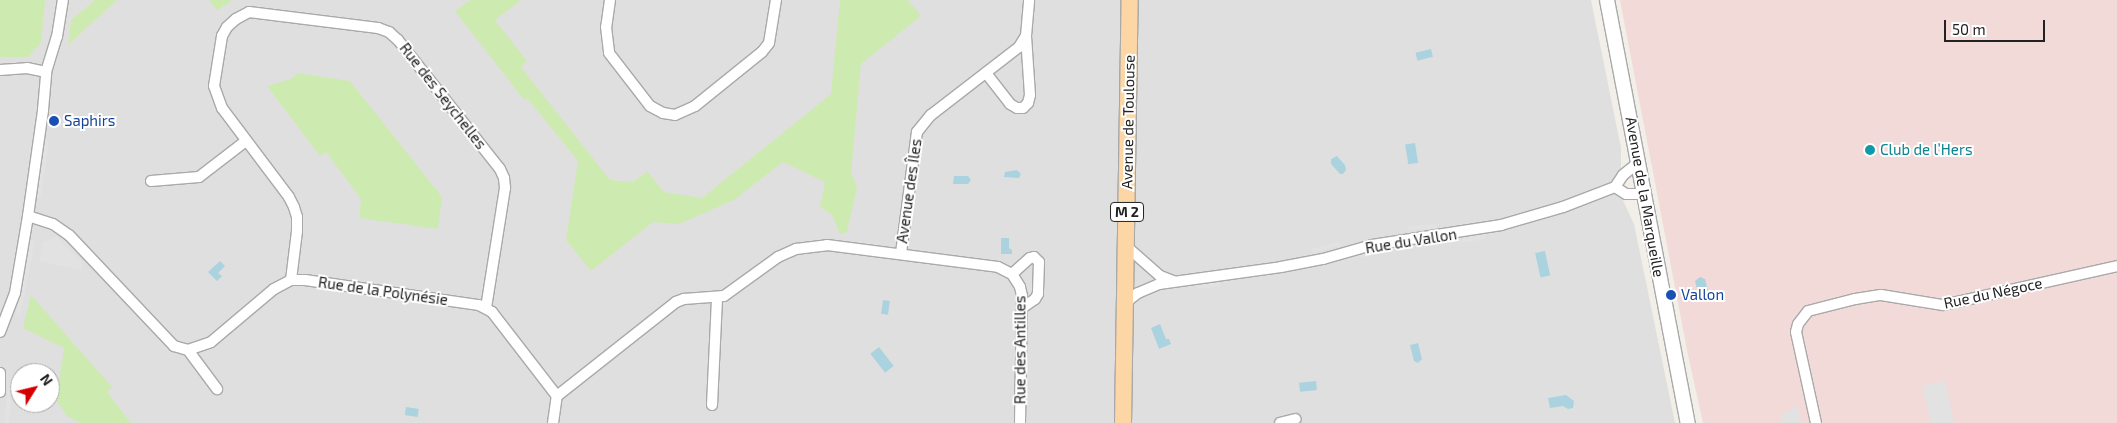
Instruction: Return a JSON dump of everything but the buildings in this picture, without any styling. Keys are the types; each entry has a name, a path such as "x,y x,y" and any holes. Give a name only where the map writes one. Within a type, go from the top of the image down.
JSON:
{"main road":[{"name":"Avenue de Toulouse","path":"1124,423 1130,0"}],"street":[{"path":"0,332 15,293 43,110 46,72 57,37 63,0"},
{"path":"610,0 606,27 609,53 650,106 663,113 675,115 694,106 762,52 769,43 776,0"},
{"path":"986,73 1010,104 1017,108 1023,108 1028,103 1030,95 1026,36 1029,0"},
{"name":"Avenue de la Marqueille","path":"1607,0 1688,423"},
{"name":"Rue des Seychelles","path":"291,280 297,231 297,217 294,207 289,197 222,108 214,86 222,36 227,27 236,19 249,12 378,28 389,32 398,40 494,161 504,178 505,188 486,308"},
{"name":"Avenue des Îles","path":"557,396 676,302 695,298 716,298 734,291 759,271 796,249 827,245 901,254 917,132 931,115 1014,52 1026,36"},
{"path":"0,70 27,68 46,72"},
{"path":"151,181 199,177 246,141"},
{"name":"Rue du Vallon","path":"1125,303 1146,289 1174,281 1281,267 1323,259 1372,244 1501,226 1563,208 1614,187 1623,175 1638,163"},
{"path":"1614,187 1626,194 1644,194"},
{"path":"28,216 52,224 69,235 162,335 174,346 188,350 211,342 274,289 291,280"},
{"path":"1126,246 1160,276 1174,281"},
{"name":"Rue des Antilles","path":"901,254 998,267 1012,274 1020,287 1022,308 1020,423"},
{"path":"1012,274 1030,258 1034,257 1039,262 1038,294 1030,304 1022,308"},
{"name":"Rue du Négoce","path":"1816,423 1796,332 1798,324 1808,311 1855,299 1881,296 1943,304 2117,266"},
{"name":"Rue de la Polynésie","path":"291,280 470,302 486,308 499,320 557,396"},
{"path":"712,405 716,298"},
{"path":"188,350 217,389"},
{"path":"0,373 0,392"},
{"path":"553,423 557,396"},
{"path":"1280,423 1296,419"}],"shaded area":[{"path":"0,0 1591,0 1621,148 1621,196 1634,224 1675,423 0,423"},
{"path":"1620,0 2117,0 2117,423 1703,423 1688,355"},
{"path":"45,141 49,141 41,197 36,197"},
{"path":"1436,224 1439,228 1408,230 1409,226"},
{"path":"1486,234 1485,239 1461,243 1458,240"},
{"path":"56,237 83,263 81,270 39,261 42,243"},
{"path":"30,240 35,241 20,316 16,315"},
{"path":"1338,242 1341,245 1312,253 1312,249"},
{"path":"1389,247 1387,251 1362,258 1360,254"},
{"path":"1220,282 1219,286 1199,289 1196,285"},
{"path":"1945,381 1954,423 1931,423 1922,386"},
{"path":"8,388 10,388 9,423 4,423"},
{"path":"1797,405 1801,423 1782,423 1780,414 1789,412"}],"green space":[{"path":"0,0 45,0 41,43 28,57 0,57"},
{"path":"95,0 117,0 68,45 71,20"},
{"path":"209,0 230,0 231,2 217,10"},
{"path":"470,0 521,0 495,20 527,61 521,67 610,180 633,182 647,171 664,192 702,198 831,94 840,0 908,0 921,16 861,64 851,172 857,187 847,232 840,234 832,215 820,207 825,182 783,162 734,200 679,224 653,222 591,271 566,240 578,161 527,98 524,100 455,11"},
{"path":"298,73 350,81 442,197 438,229 359,218 361,199 326,152 320,156 267,86 291,79"},
{"path":"31,295 112,387 107,392 131,423 80,423 67,416 60,406 60,374 64,348 23,328"}],"water":[{"path":"1431,49 1433,57 1417,61 1415,53"},
{"path":"1415,143 1418,163 1408,164 1405,145"},
{"path":"1337,156 1345,165 1346,170 1343,174 1340,174 1331,164 1331,159"},
{"path":"1017,170 1021,174 1019,178 1004,177 1005,172"},
{"path":"954,176 968,176 971,180 968,184 953,184"},
{"path":"1001,238 1009,238 1009,248 1012,250 1012,254 1001,254"},
{"path":"1545,251 1550,275 1540,278 1535,253"},
{"path":"220,261 225,266 218,273 222,276 217,281 208,272"},
{"path":"1700,277 1705,279 1710,299 1700,301 1695,281"},
{"path":"883,300 890,301 888,315 881,314"},
{"path":"1160,324 1166,339 1169,339 1171,344 1159,349 1151,328"},
{"path":"1418,343 1422,359 1418,363 1414,361 1410,345"},
{"path":"879,347 894,366 885,373 870,354"},
{"path":"1316,381 1317,390 1300,392 1299,383"},
{"path":"1566,395 1574,401 1573,408 1568,409 1563,406 1550,408 1548,398"},
{"path":"406,407 419,409 418,417 405,415"}],"place":[{"name":"Saphirs","path":"54,121"},
{"name":"Club de l’Hers","path":"1870,150"},
{"name":"Vallon","path":"1671,295"}]}
